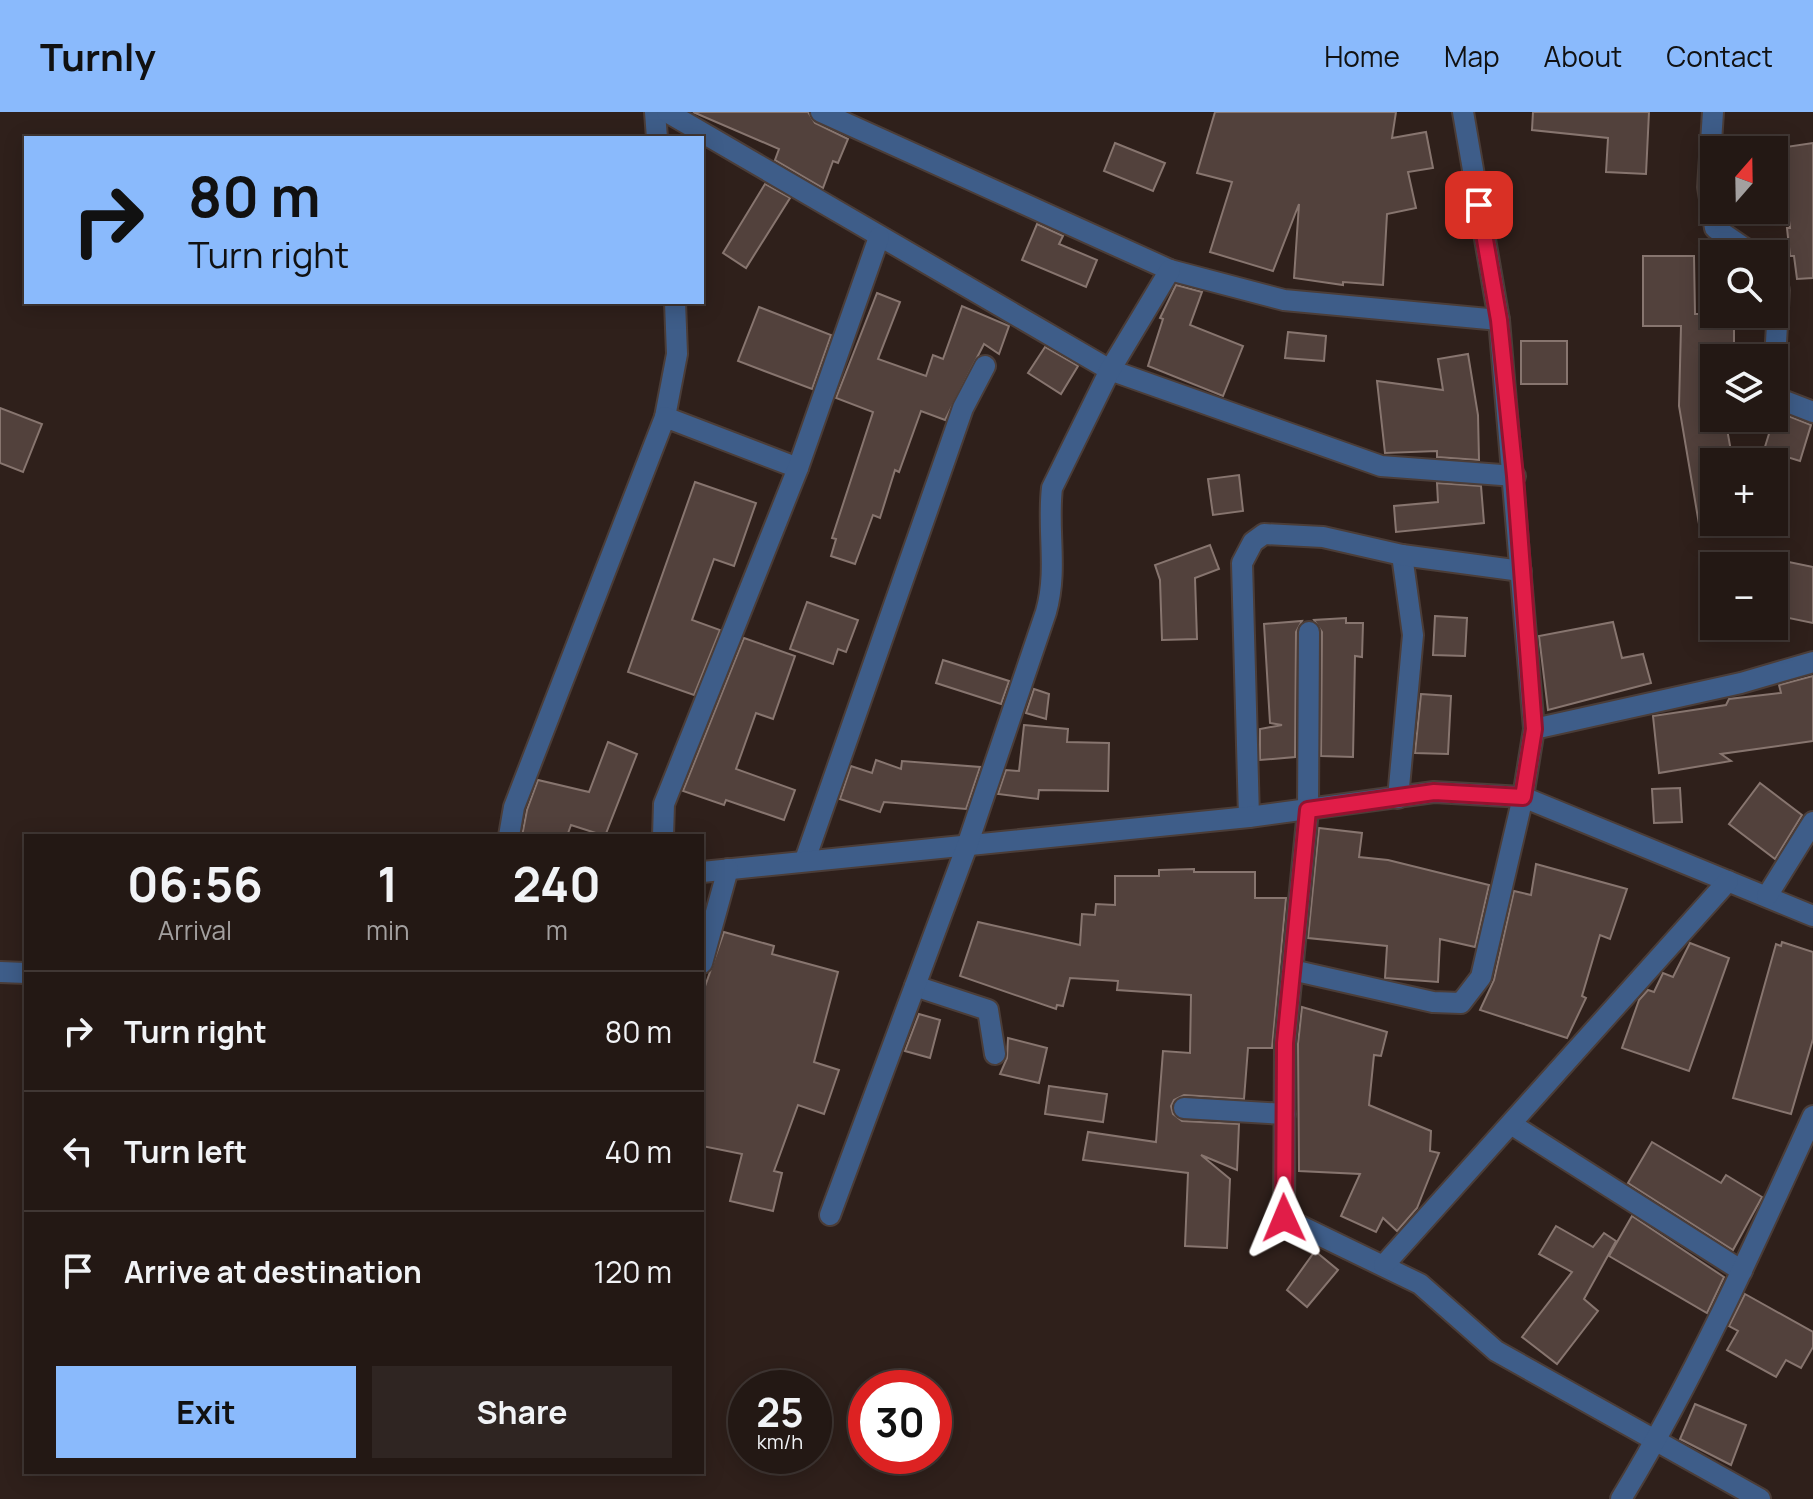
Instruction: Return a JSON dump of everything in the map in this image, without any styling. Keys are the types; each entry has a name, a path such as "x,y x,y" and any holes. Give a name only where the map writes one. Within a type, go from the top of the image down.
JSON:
{"street":[{"path":"655,112 657,136"},
{"path":"667,112 1110,370 1381,466 1515,476"},
{"path":"821,112 1170,270 1284,300 1499,320"},
{"path":"1292,970 1433,1002 1461,1003 1481,977 1523,797 1534,729 1515,476 1499,320 1463,112"},
{"path":"1713,112 1708,187 1715,228 1733,240"},
{"path":"663,834 664,804 798,468 879,237"},
{"path":"830,1215 968,843 1053,588 1052,488 1110,370 1170,270"},
{"path":"509,834 514,807 665,417 677,354 675,304"},
{"path":"805,860 963,408 985,366"},
{"path":"1788,402 1813,412"},
{"path":"665,417 798,468"},
{"path":"1249,817 1242,563 1246,551 1264,534 1323,537 1402,555 1521,571"},
{"path":"1398,798 1413,635 1402,555"},
{"path":"1309,632 1308,810 1292,970 1284,1218 1420,1284 1496,1351 1760,1499"},
{"path":"1534,729 1741,683 1813,662"},
{"path":"704,872 1472,792 1523,797 1813,916"},
{"path":"1767,896 1813,822"},
{"path":"704,956 728,869"},
{"path":"1384,1265 1728,881"},
{"path":"0,972 24,973"},
{"path":"915,986 988,1010 995,1054"},
{"path":"1184,1108 1285,1114"},
{"path":"1621,1499 1657,1439 1742,1271 1813,1116"},
{"path":"1511,1124 1742,1271"}],"building":[{"path":"693,112 808,112 815,123 848,139 838,163 833,161 823,188 775,160 779,149"},
{"path":"1215,112 1396,112 1392,138 1426,132 1433,168 1408,172 1416,208 1387,214 1383,285 1343,282 1343,285 1294,278 1299,204 1273,271 1210,252 1232,182 1197,173"},
{"path":"1533,112 1649,112 1646,174 1606,172 1608,138 1532,130"},
{"path":"1115,143 1165,163 1153,191 1104,171"},
{"path":"1813,143 1813,278 1797,279 1794,256 1790,256 1787,228 1790,228 1788,147"},
{"path":"765,184 790,198 746,268 723,253"},
{"path":"1037,224 1063,236 1059,244 1097,260 1086,287 1022,260"},
{"path":"1643,256 1694,256 1695,314 1700,314 1700,328 1734,328 1734,344 1700,344 1700,432 1728,432 1730,448 1700,448 1700,530 1679,406 1681,326 1643,326"},
{"path":"1176,285 1202,292 1190,325 1243,346 1223,396 1148,366 1163,319 1160,318"},
{"path":"877,293 900,302 878,359 926,376 933,355 943,359 962,306 1009,326 999,354 984,344 945,420 921,411 899,472 895,470 880,518 873,515 855,564 831,556 836,539 832,538 873,412 836,398"},
{"path":"759,307 831,335 812,389 738,361"},
{"path":"1288,332 1326,336 1324,361 1285,358"},
{"path":"1521,341 1567,341 1567,384 1521,384"},
{"path":"1045,347 1078,366 1061,394 1028,373"},
{"path":"1468,354 1478,415 1479,460 1437,457 1437,451 1385,453 1377,381 1443,390 1438,359"},
{"path":"0,408 42,424 23,472 0,463"},
{"path":"1788,416 1811,425 1800,461 1788,457 1788,448 1765,448 1770,432 1788,432"},
{"path":"1239,475 1243,511 1213,515 1208,479"},
{"path":"695,482 756,503 734,566 714,559 692,620 720,630 694,695 628,672"},
{"path":"1437,483 1481,486 1484,523 1396,532 1394,506 1438,502"},
{"path":"1210,545 1219,569 1195,578 1197,639 1162,640 1160,580 1155,565"},
{"path":"1788,562 1813,567 1813,623 1788,618"},
{"path":"807,602 858,620 846,652 838,649 833,664 790,649"},
{"path":"1435,616 1467,618 1465,656 1433,655"},
{"path":"1346,618 1346,623 1363,623 1362,657 1355,656 1353,757 1321,756 1322,632 1314,620"},
{"path":"1302,621 1296,632 1295,757 1260,760 1260,729 1282,725 1270,723 1264,624"},
{"path":"1613,622 1622,658 1643,654 1651,683 1548,710 1539,636"},
{"path":"744,638 795,656 773,719 756,713 736,769 795,790 784,820 726,800 724,805 683,791"},
{"path":"943,660 1009,681 1001,704 936,683"},
{"path":"1813,676 1813,741 1721,754 1731,761 1659,773 1653,716 1726,705 1729,699 1781,693 1779,685"},
{"path":"1034,689 1049,694 1046,719 1026,713"},
{"path":"1421,694 1451,696 1448,754 1415,753"},
{"path":"1024,725 1068,729 1067,742 1109,743 1108,791 1039,790 1038,799 998,794 1006,770 1019,771"},
{"path":"608,742 637,754 606,834 571,825 568,834 522,834 538,780 589,792"},
{"path":"876,760 901,769 902,761 980,767 966,809 884,802 880,812 840,799 851,766 872,773"},
{"path":"1760,783 1802,815 1775,859 1729,824"},
{"path":"1680,788 1682,822 1654,823 1652,789"},
{"path":"1319,828 1362,833 1359,857 1388,860 1489,885 1475,947 1440,939 1438,982 1385,978 1387,946 1308,938"},
{"path":"1536,864 1627,889 1610,939 1600,935 1582,996 1586,998 1567,1038 1480,1010 1494,980 1514,891 1531,895"},
{"path":"1194,869 1194,872 1255,872 1255,898 1286,898 1272,1048 1248,1048 1244,1099 1184,1095 1174,1100 1171,1106 1173,1114 1182,1121 1239,1124 1237,1170 1201,1155 1230,1179 1227,1248 1185,1246 1188,1173 1083,1160 1088,1132 1156,1142 1163,1051 1190,1053 1191,995 1117,990 1118,981 1070,978 1063,1006 1057,1005 1056,1009 960,976 978,922 1080,945 1082,914 1095,915 1096,904 1115,905 1115,876 1159,876 1159,870"},
{"path":"724,932 774,946 772,954 838,972 814,1062 839,1070 824,1114 798,1105 774,1171 782,1173 773,1211 730,1201 742,1154 704,1146 704,989"},
{"path":"1782,942 1813,952 1813,1039 1791,1114 1733,1098 1776,944 1781,946"},
{"path":"1690,943 1729,958 1689,1071 1622,1048 1639,1000 1648,990 1654,992 1663,973 1673,977"},
{"path":"1302,1007 1387,1032 1381,1056 1374,1055 1369,1105 1431,1131 1430,1151 1439,1153 1417,1208 1397,1231 1383,1218 1376,1232 1341,1216 1360,1174 1299,1171 1298,1044"},
{"path":"919,1014 940,1020 930,1058 905,1051"},
{"path":"1008,1038 1047,1048 1039,1083 1000,1074 1007,1058"},
{"path":"1049,1086 1107,1094 1103,1122 1045,1114"},
{"path":"1652,1142 1721,1183 1726,1175 1762,1197 1733,1250 1628,1183"},
{"path":"1632,1216 1724,1277 1707,1313 1609,1256"},
{"path":"1556,1226 1593,1247 1604,1233 1616,1241 1584,1299 1598,1311 1557,1364 1522,1337 1572,1272 1539,1254"},
{"path":"1315,1251 1338,1270 1307,1307 1287,1290"},
{"path":"1745,1294 1813,1332 1813,1347 1801,1368 1786,1360 1776,1377 1727,1350 1738,1331 1729,1326"},
{"path":"1695,1404 1746,1425 1731,1465 1680,1439"}],"route":[{"path":"1284,1218 1285,1043 1308,810 1434,792 1523,797 1534,729 1515,476 1499,320 1479,205"}]}
